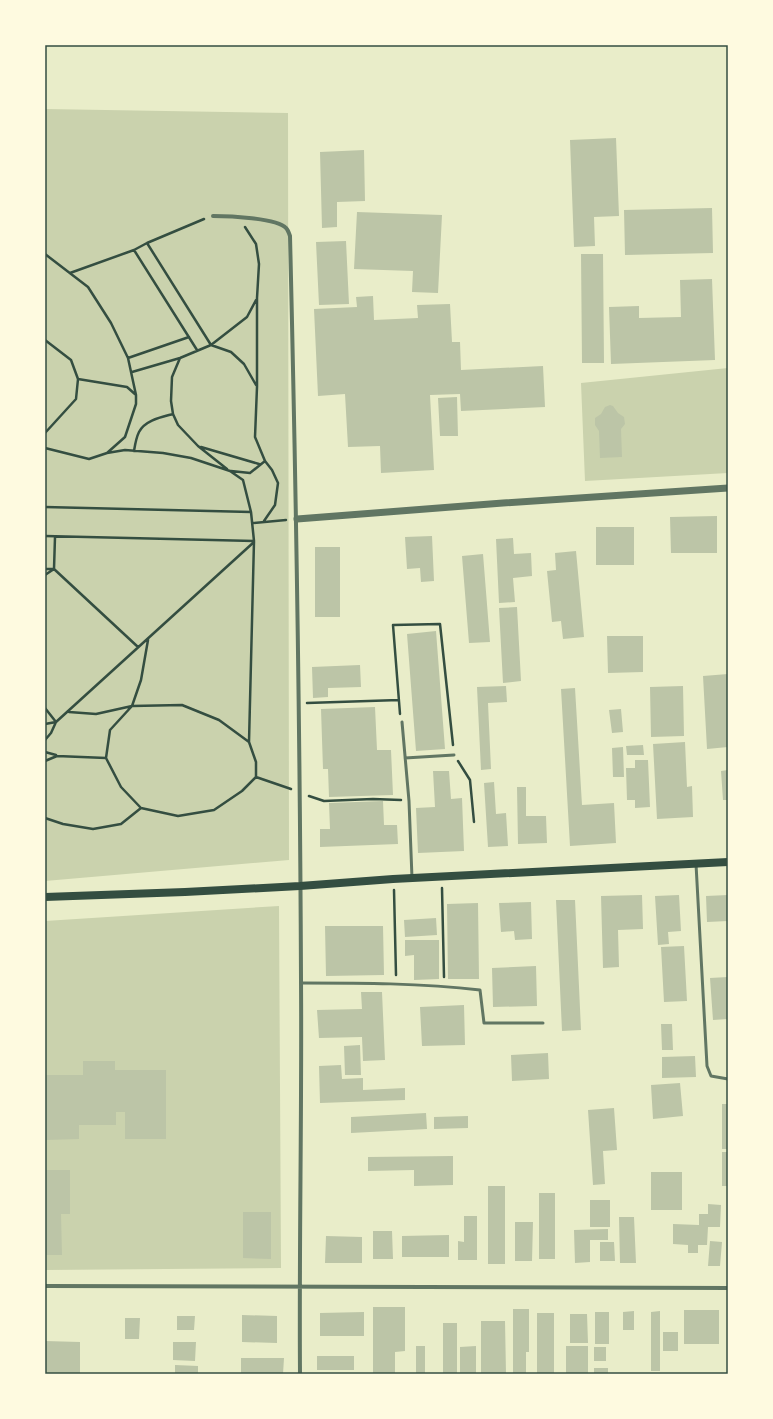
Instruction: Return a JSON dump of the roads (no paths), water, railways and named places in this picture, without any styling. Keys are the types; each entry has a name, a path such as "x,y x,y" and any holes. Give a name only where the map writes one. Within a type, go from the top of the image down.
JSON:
{"main road":[{"path":"45,897 300,886 393,879 728,862"}],"street":[{"path":"213,216 238,216 280,223 287,228 290,236 297,519 300,792 300,1374"},
{"path":"297,519 728,488"},
{"path":"45,1286 728,1288"}],"lane":[{"path":"402,722 409,801 412,878"},
{"path":"405,758 454,755"},
{"path":"696,864 707,1066 711,1076 728,1079"},
{"path":"301,983 397,984 444,986 480,990 484,1024 543,1023"}]}
